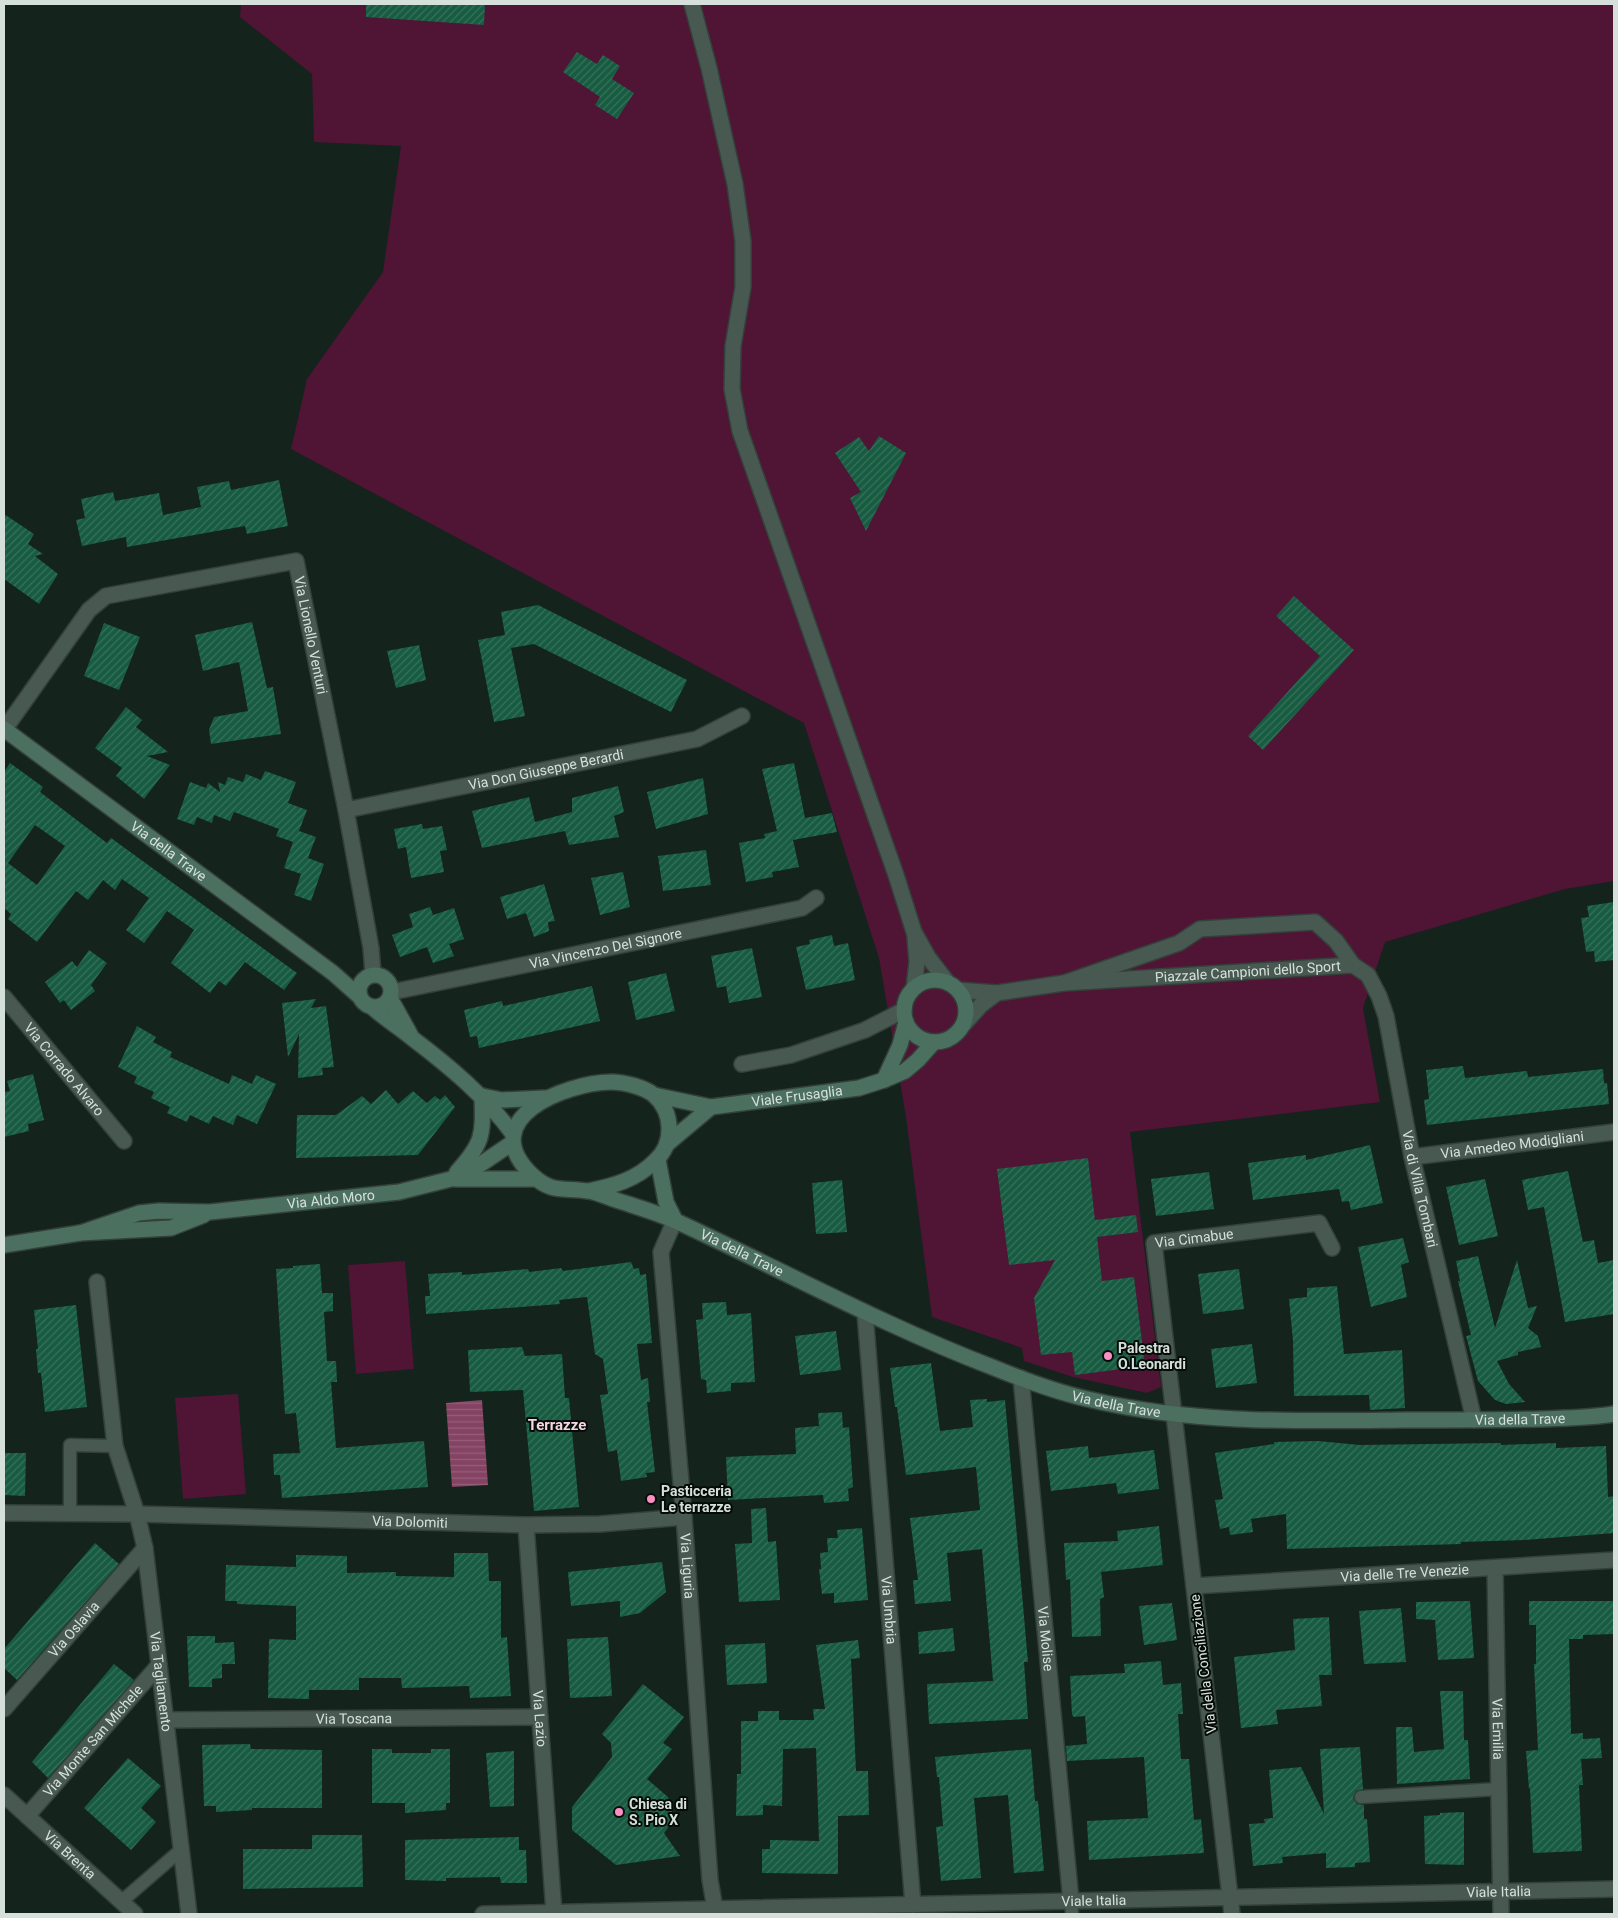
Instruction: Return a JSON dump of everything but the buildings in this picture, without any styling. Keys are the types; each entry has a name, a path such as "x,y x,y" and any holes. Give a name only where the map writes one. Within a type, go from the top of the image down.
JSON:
{"main road":[{"name":"Via della Trave","path":"4,729 333,973 360,997 365,1004 372,1007 386,1020 412,1037 482,1096 513,1139 518,1160 536,1179 552,1188 588,1191 618,1185 639,1174 658,1160 667,1144 670,1128 665,1110 654,1095"},
{"name":"Via della Trave","path":"333,973 353,977 380,975 387,979 391,985 391,995 412,1037"},
{"path":"360,997 359,989 362,982 370,976"},
{"path":"884,1080 900,1045 907,998 914,988 924,982 936,980 953,986 964,1000 966,1012 964,1024"},
{"path":"372,1007 380,1007 386,1004 391,995"},
{"path":"905,1016 912,1032 922,1039 934,1042"},
{"name":"Viale Frusaglia","path":"654,1095 710,1107 859,1088 905,1071 934,1042 946,1040 956,1034 964,1024"},
{"path":"451,1179 474,1154 481,1138 482,1096 502,1100 545,1098 576,1087 613,1082 639,1087 654,1095"},
{"path":"513,1139 518,1123 545,1098"},
{"path":"667,1144 710,1107"},
{"name":"Via Aldo Moro","path":"4,1245 80,1234 139,1213 159,1211 210,1212 399,1192 451,1179 481,1164 513,1139"},
{"path":"658,1160 666,1202 675,1220"},
{"name":"Via Aldo Moro","path":"451,1179 536,1179"},
{"name":"Via della Trave","path":"588,1191 675,1220 865,1314 961,1355 1021,1378 1089,1400 1174,1414 1262,1421 1594,1418 1614,1414"},
{"name":"Via della Trave","path":"1594,1418 1614,1424"}],"street":[{"path":"692,4 709,68 735,184 743,241 743,287 733,346 732,389 740,431 896,874 914,932 917,962 914,988"},
{"name":"Via Lionello Venturi","path":"4,729 89,610 106,596 296,561 346,810 371,948 370,976"},
{"name":"Via Don Giuseppe Berardi","path":"346,810 697,739 742,716"},
{"name":"Via Vincenzo Del Signore","path":"391,995 802,908 816,898"},
{"name":"Piazzale Campioni dello Sport","path":"1064,983 1179,944 1200,929 1306,922 1315,922 1322,928 1336,941 1353,965"},
{"path":"914,932 928,957 953,986 997,992 1064,983"},
{"name":"Piazzale Campioni dello Sport","path":"1064,983 1353,965"},
{"name":"Via di Villa Tombari","path":"1353,965 1368,975 1379,996 1386,1016 1412,1157 1474,1420"},
{"name":"Viale Frusaglia","path":"964,1024 981,1005 997,992"},
{"name":"Via Corrado Alvaro","path":"6,1003 124,1141"},
{"path":"742,1064 791,1055 905,1016"},
{"name":"Via Amedeo Modigliani","path":"1412,1157 1614,1132"},
{"name":"Via Liguria","path":"675,1220 661,1252 684,1517 709,1870 715,1912"},
{"name":"Via Cimabue","path":"1174,1414 1154,1243 1319,1224 1332,1248"},
{"name":"Via Tagliamento","path":"97,1282 115,1446 138,1514 145,1548 189,1914"},
{"name":"Via Umbria","path":"865,1314 913,1905"},
{"name":"Via Molise","path":"1021,1378 1072,1908"},
{"name":"Via della Conciliazione","path":"1174,1414 1232,1914"},
{"path":"4,1513 138,1514"},
{"name":"Via Dolomiti","path":"138,1514 526,1525 600,1524 684,1517"},
{"name":"Via Lazio","path":"526,1525 554,1913"},
{"name":"Via Oslavia","path":"4,1709 145,1548"},
{"name":"Via delle Tre Venezie","path":"1194,1586 1614,1560"},
{"name":"Via Emilia","path":"1495,1568 1501,1914"},
{"name":"Via Monte San Michele","path":"27,1816 159,1665"},
{"name":"Via Toscana","path":"166,1720 540,1717"},
{"name":"Via Brenta","path":"4,1795 135,1914"},
{"name":"Viale Italia","path":"483,1914 816,1911 913,1905 1072,1908 1230,1898 1614,1889"}],"lane":[{"path":"70,1514 70,1445 115,1446"},
{"path":"1361,1797 1498,1790"},
{"path":"122,1901 182,1849"}],"shaded area":[{"path":"241,4 1614,4 1614,881 1565,889 1385,942 1363,1008 1380,1102 1130,1132 1161,1387 1147,1393 1073,1377 1024,1361 1022,1348 932,1317 906,1117 879,958 804,723 291,449 307,379 383,272 401,146 314,142 312,74 240,17"},
{"path":"405,1261 414,1369 356,1374 348,1265"},
{"path":"238,1394 246,1494 183,1499 175,1398"},
{"path":"482,1400 488,1485 452,1487 446,1403"}],"place":[{"name":"Palestra O.Leonardi","path":"1108,1356"},
{"name":"Pasticceria Le terrazze","path":"651,1499"},
{"name":"Chiesa di S. Pio X","path":"619,1812"}],"district":[{"name":"Terrazze","path":"557,1425"}]}
